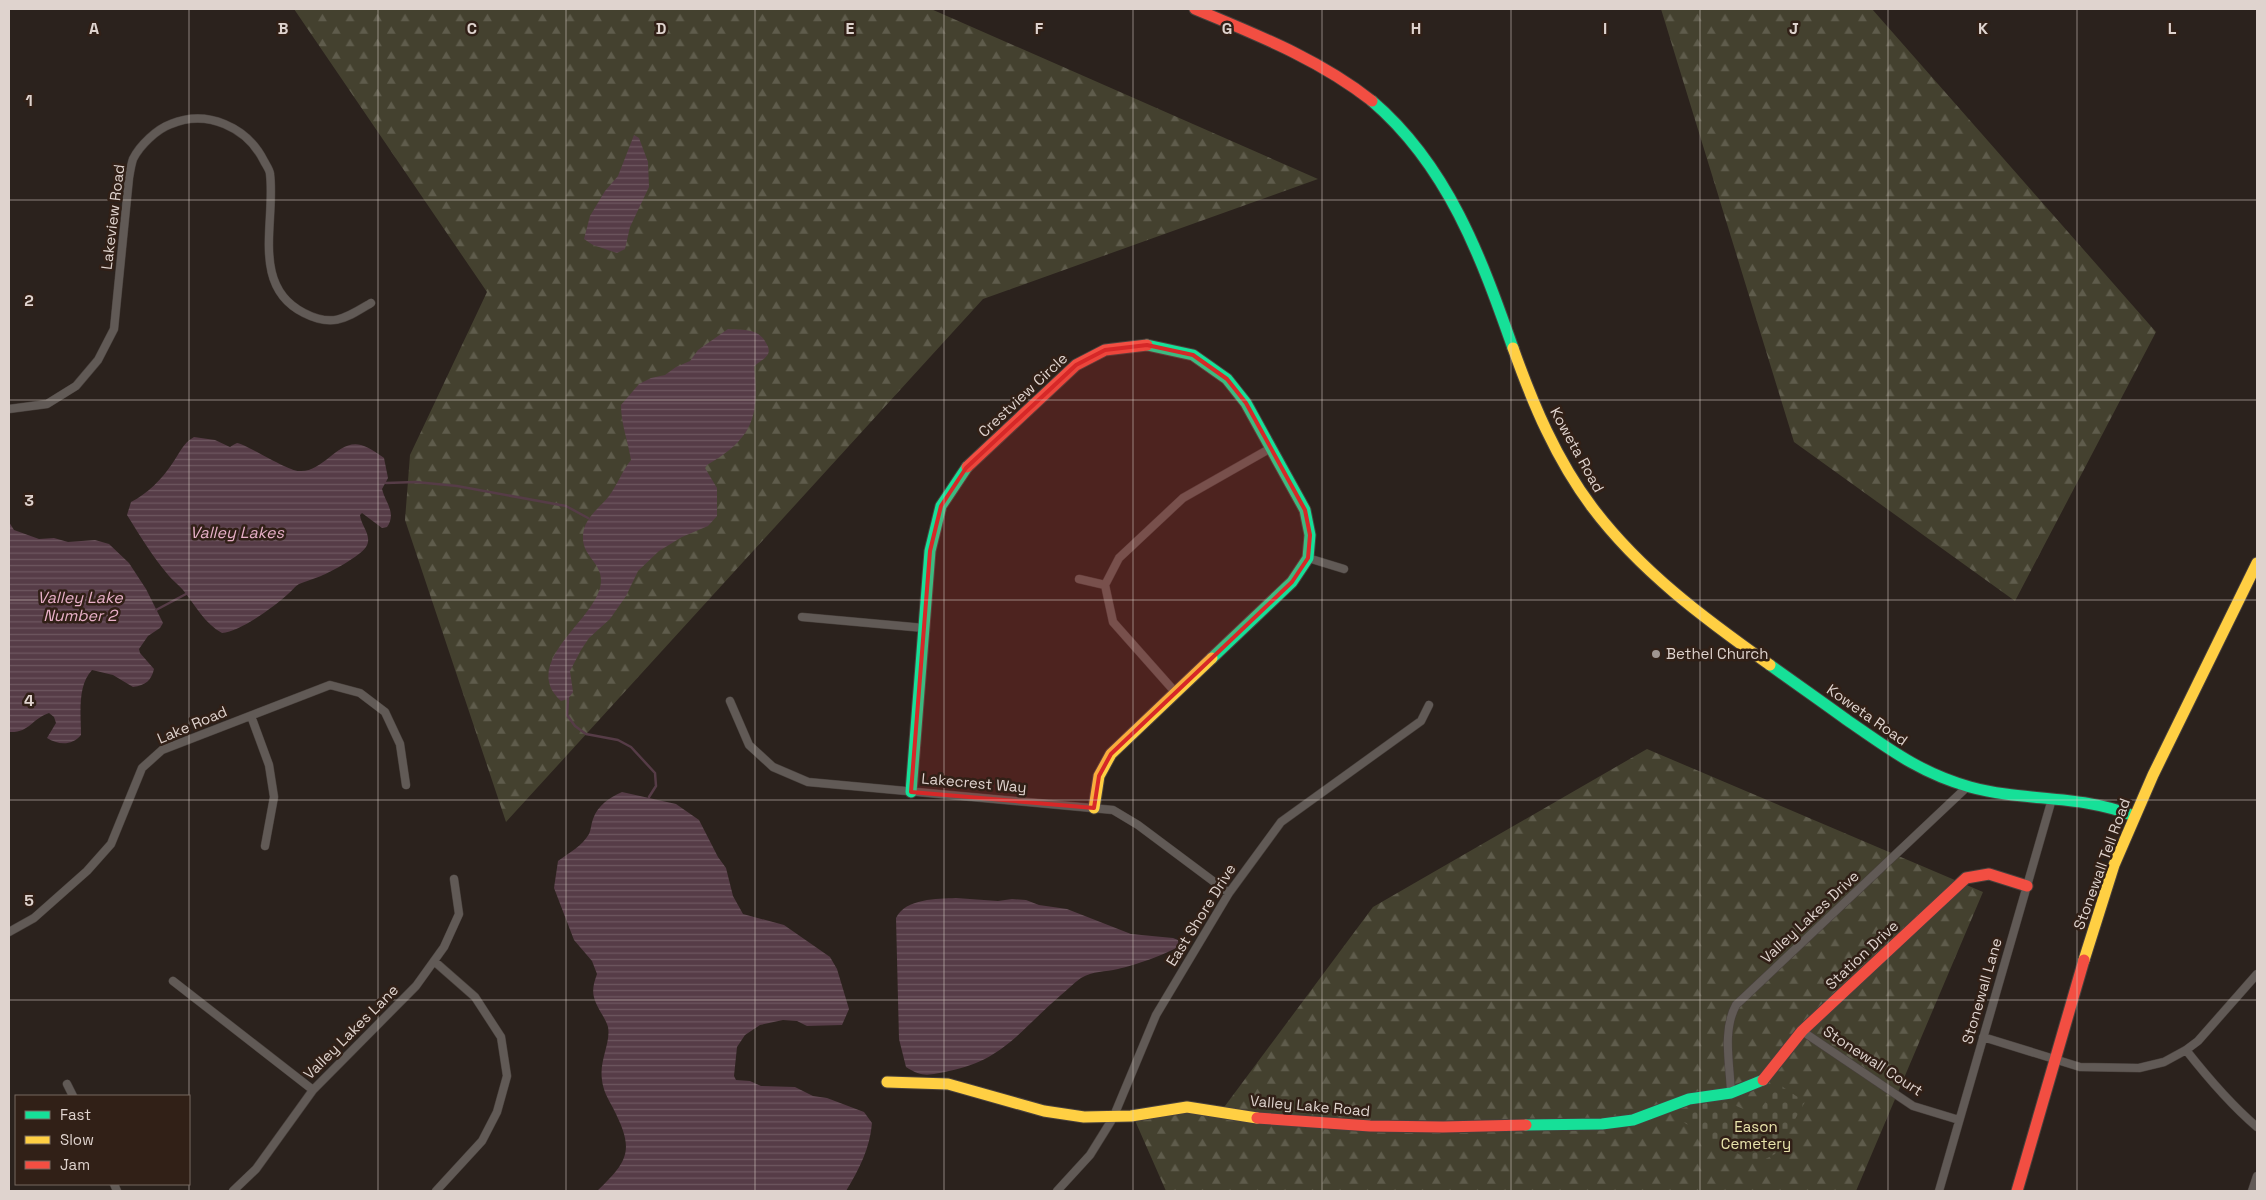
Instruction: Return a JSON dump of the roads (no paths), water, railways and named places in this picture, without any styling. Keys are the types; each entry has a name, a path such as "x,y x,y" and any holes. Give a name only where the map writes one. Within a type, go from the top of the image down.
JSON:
{"street":[{"name":"Koweta Road","path":"1196,9 1302,56 1331,71 1356,88 1382,110 1410,140 1434,170 1453,200 1476,246 1532,398 1547,432 1572,476 1593,509 1612,532 1664,584 1724,633 1902,759 1934,775 1967,786 2108,806 2134,816"},
{"name":"Lakeview Road","path":"9,409 47,404 76,386 98,360 114,329 129,178 133,159 146,142 161,128 184,119 208,118 237,129 259,150 270,173 268,251 276,285 294,308 317,319 344,320 370,303"},
{"name":"Crestview Circle","path":"911,792 930,551 941,506 966,468 1076,364 1105,350 1147,345 1193,355 1227,379 1246,403 1305,510 1310,536 1308,558"},
{"path":"1176,693 1113,622 1105,585 1119,558 1183,498 1271,448"},
{"path":"1094,808 1099,776 1111,754 1292,582 1308,558 1344,569"},
{"name":"Stonewall Tell Road","path":"2017,1191 2098,911 2134,816 2257,563"},
{"path":"1079,579 1105,585"},
{"path":"802,617 924,628"},
{"name":"Lake Road","path":"9,932 34,918 87,871 110,844 142,768 162,750 330,685 360,693 385,712 400,744 406,785"},
{"name":"Lakecrest Way","path":"730,701 749,745 773,767 808,782 1113,810 1138,825 1229,893"},
{"name":"East Shore Drive","path":"1057,1191 1090,1155 1113,1118 1156,1015 1229,893 1281,822 1421,721 1429,705"},
{"path":"251,716 269,765 274,798 265,846"},
{"name":"Valley Lakes Drive","path":"1731,1093 1728,1029 1730,1016 1736,1005 1967,786"},
{"name":"Stonewall Lane","path":"1939,1191 2052,799"},
{"name":"Station Drive","path":"1731,1093 1765,1079 1802,1031 1966,878 1984,873 1999,875 2027,886"},
{"name":"Valley Lakes Lane","path":"233,1191 256,1169 313,1090 416,986 444,947 459,914 454,879"},
{"path":"434,961 474,997 501,1037 507,1076 497,1112 482,1141 436,1191"},
{"path":"1983,1037 2080,1067 2139,1068 2164,1062 2198,1041 2257,974"},
{"path":"174,982 313,1090"},
{"name":"Stonewall Court","path":"1802,1031 1913,1106 1959,1120"},
{"path":"2186,1050 2210,1081 2238,1111 2257,1127"},
{"name":"Valley Lake Road","path":"887,1082 904,1081 948,1084 1044,1111 1084,1117 1113,1118 1187,1107 1269,1120 1370,1126 1443,1127 1602,1124 1633,1120 1689,1100 1731,1093"},
{"path":"67,1084 72,1095"},
{"path":"2252,1191 2257,1176"}],"water":[{"path":"634,135 639,138 648,162 649,187 630,227 625,249 617,253 593,245 584,239 590,216 605,191 618,176"},
{"path":"728,329 755,332 763,338 769,351 767,356 754,367 756,400 750,425 734,446 705,468 717,488 717,516 708,526 682,537 659,551 638,571 626,596 610,619 589,638 581,650 570,671 573,692 568,699 561,701 551,687 549,673 553,659 561,645 593,604 601,582 598,569 584,546 583,532 588,520 609,496 631,460 623,426 621,405 639,384 651,378 665,375 676,367 690,361 698,350"},
{"name":"Valley Lakes","path":"194,437 215,440 230,447 237,443 241,444 293,470 299,471 316,467 337,451 352,444 367,447 384,458 388,478 382,489 391,512 390,522 387,527 382,528 362,513 360,515 368,539 368,543 363,551 331,571 298,585 257,618 238,628 222,633 205,619 183,590 163,569 127,515 131,502 143,495 159,481 184,446"},
{"name":"Valley Lake Number 2","path":"9,522 14,530 39,539 54,538 68,542 95,540 109,544 129,563 146,589 163,623 160,628 148,636 139,649 140,653 154,669 151,677 145,684 133,687 113,675 92,670 87,677 82,692 81,735 69,743 60,743 47,738 56,723 54,717 49,713 22,730 9,732"},
{"path":"622,792 676,804 699,820 718,857 726,868 733,896 743,914 784,925 830,957 837,969 849,1009 842,1025 807,1026 797,1021 783,1020 760,1025 745,1035 737,1047 734,1076 736,1080 750,1081 761,1086 795,1087 813,1096 827,1098 864,1112 872,1123 869,1141 859,1167 846,1191 597,1191 622,1162 626,1144 620,1122 603,1084 602,1066 608,1039 608,1027 594,996 593,991 597,974 592,961 574,940 554,888 558,861 583,842 590,832 595,814 601,806 608,799"},
{"path":"956,898 998,901 1026,900 1039,905 1067,909 1131,934 1173,938 1178,940 1179,946 1141,963 1081,978 1011,1042 998,1051 968,1066 926,1075 906,1067 899,1039 896,918 901,911 914,903 931,899"}],"waterway":[{"path":"386,483 416,482 457,486 566,506 588,518"},
{"path":"156,610 186,594"},
{"path":"568,699 567,715 575,726 586,734 618,740 631,747 655,773 656,786 649,797"}],"place":[{"name":"Bethel Church","path":"1656,654"}],"park label":[{"name":"Eason Cemetery","path":"1756,1136"}]}
